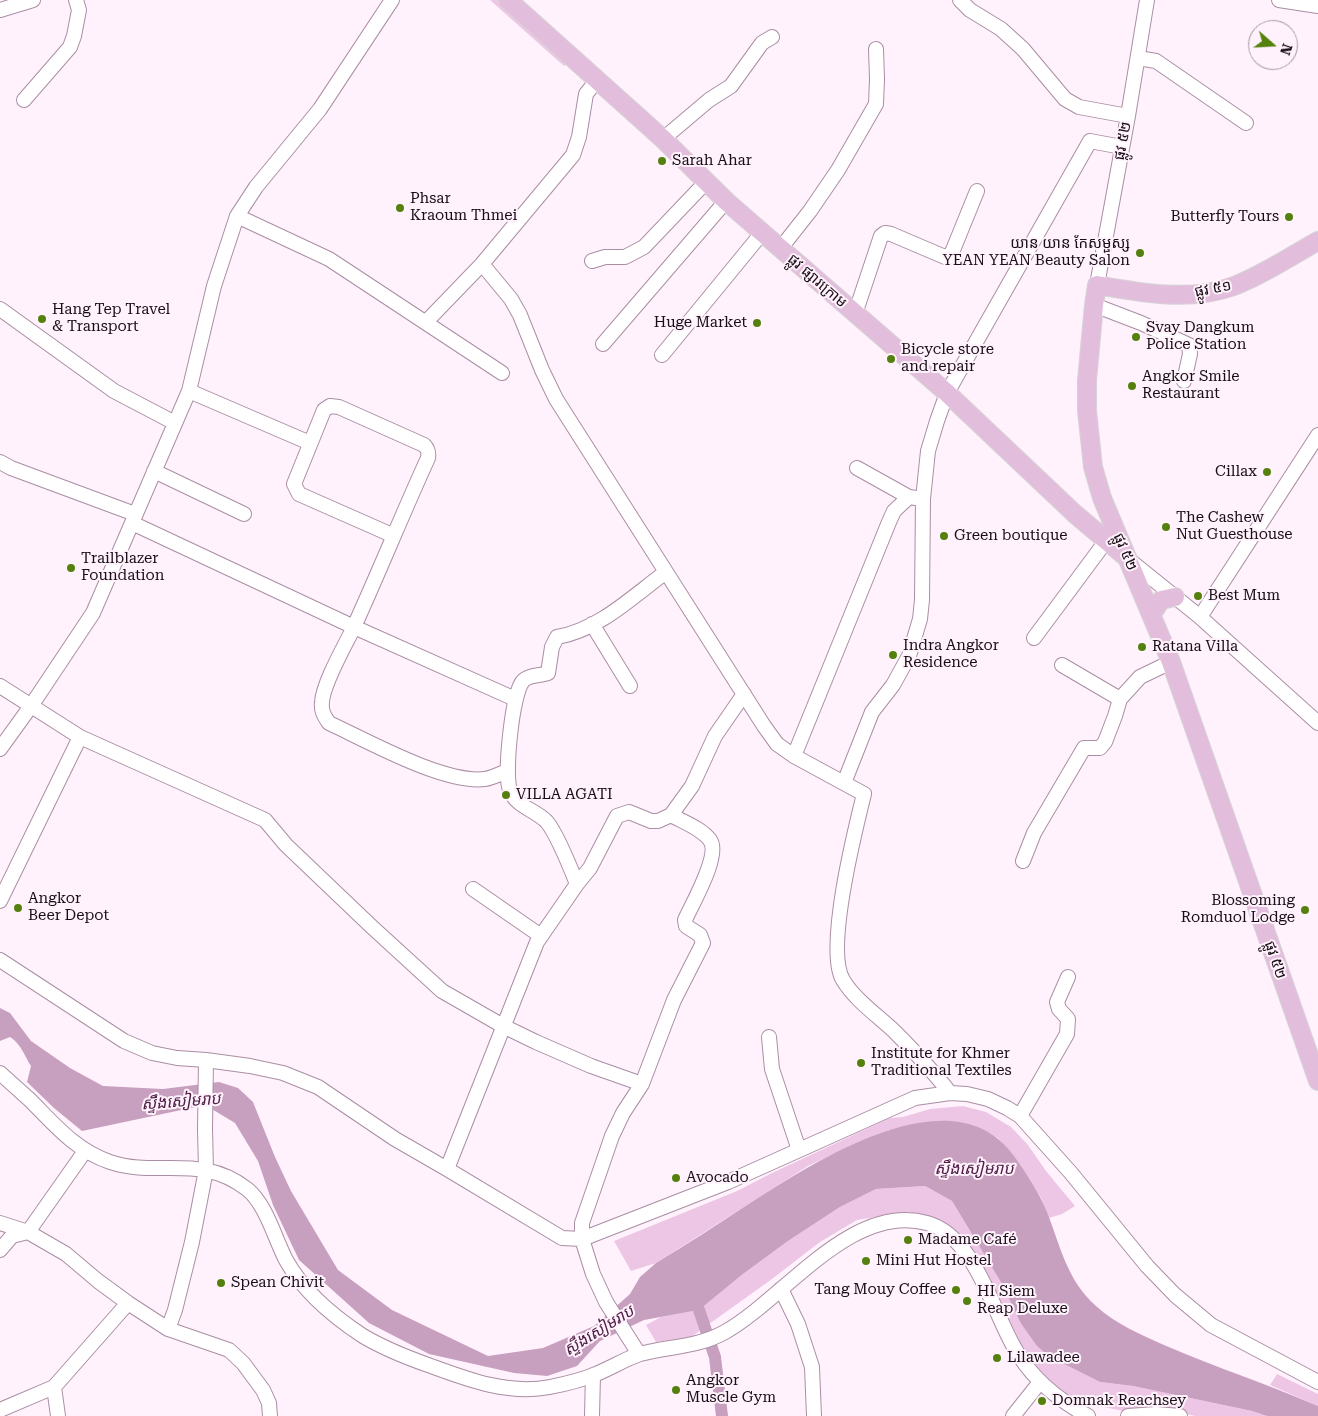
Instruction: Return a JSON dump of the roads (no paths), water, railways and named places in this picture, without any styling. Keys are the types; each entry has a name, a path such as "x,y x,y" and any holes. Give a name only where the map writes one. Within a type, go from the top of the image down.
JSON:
{"main road":[{"name":"ផ្លូវ ផ្សារក្រោម","path":"508,0 662,139 726,202 947,394 1075,514 1128,559"},
{"name":"ផ្លូវ ៥១","path":"1097,285 1130,291 1189,294 1212,292 1251,278 1318,240"},
{"name":"ផ្លូវ ៥២","path":"1097,285 1087,380 1087,411 1093,467 1102,498 1171,662 1318,1081"},
{"path":"1075,514 1085,516 1093,512 1098,508 1102,498"},
{"path":"1152,614 1161,600 1175,597"}],"street":[{"path":"0,10 33,0"},
{"path":"24,100 70,47 78,10 76,0"},
{"path":"0,748 31,706 93,613 189,391 214,286 237,216 256,187 320,109 392,0"},
{"path":"960,0 970,10 1001,29 1024,49 1066,100 1079,107 1128,116"},
{"name":"ផ្លូវ ៥២","path":"1097,285 1147,0"},
{"path":"1279,0 1318,6"},
{"path":"662,139 709,100 731,86 762,43 772,37"},
{"path":"780,249 810,211 838,170 876,104 876,50"},
{"path":"1138,58 1156,61 1246,124"},
{"path":"426,322 482,264 573,155 579,137 586,94 597,80"},
{"path":"844,783 872,712 894,685 909,656 920,619 916,498 936,421 947,394 1090,141 1122,147"},
{"path":"592,261 605,257 625,257 644,247 706,182"},
{"path":"855,314 881,236 885,233 891,234 949,257 977,191"},
{"path":"603,344 726,202"},
{"path":"237,216 329,259 502,373"},
{"path":"662,355 762,233"},
{"path":"482,264 511,299 520,315 556,399 777,744 794,756 864,794 841,908 836,955 839,970 843,980 854,993 934,1072 950,1093"},
{"path":"1094,305 1141,323 1189,345 1190,354 1184,381"},
{"path":"0,309 114,391 175,423"},
{"path":"189,391 310,443"},
{"path":"392,536 299,494 294,484 324,410 330,406 339,408 424,444 428,449 428,458 324,691 321,703 322,715 329,723 429,770 466,778 485,779 507,772"},
{"path":"1200,617 1318,434"},
{"path":"0,462 134,519 354,627 515,698"},
{"path":"857,468 916,498"},
{"path":"154,471 244,514"},
{"path":"794,756 894,511 916,498"},
{"path":"1034,638 1106,540"},
{"path":"1128,559 1200,617 1318,723"},
{"path":"577,884 552,829 543,819 520,804 510,790 507,772 515,698 527,677 548,673 555,638 579,631 603,618 666,572"},
{"path":"592,624 630,686"},
{"path":"1023,861 1034,833 1084,748 1100,748 1105,742 1120,699 1140,677 1171,662"},
{"path":"1062,665 1120,699"},
{"path":"0,686 80,737 265,820 286,846 442,990 503,1026 591,1066 642,1084"},
{"path":"447,1168 537,942 590,868 617,816 629,812 651,821 658,821 670,815 692,786 715,736 744,694"},
{"path":"0,902 80,737"},
{"path":"639,1354 606,1302 593,1274 582,1239 582,1223 612,1136 623,1113 642,1084 674,1000 704,943 700,935 686,926 685,920 711,861 713,848 710,840 698,830 670,815"},
{"path":"473,889 541,936"},
{"path":"0,960 124,1041 152,1054 206,1060 283,1073 318,1086 395,1139 447,1168 562,1238 582,1239 728,1182 915,1098 950,1093 967,1094 988,1099 1020,1116 1071,1173 1147,1266 1175,1295 1211,1325 1318,1382"},
{"path":"1020,1116 1067,1034 1068,1019 1059,1009 1057,1002 1068,977"},
{"path":"769,1037 772,1069 799,1150"},
{"path":"168,1328 175,1310 192,1242 206,1170 206,1060"},
{"path":"0,1073 60,1131 85,1151 114,1164 186,1167 206,1170 237,1183 253,1194 258,1200 287,1261 300,1281 341,1320 378,1344 398,1354 468,1380 505,1388 532,1389 551,1387 593,1376 639,1354 681,1348 707,1340 726,1332 834,1248 867,1228 905,1220 931,1224 942,1229 959,1242 973,1263 1015,1348 1040,1382 1067,1405 1088,1416"},
{"path":"0,1250 12,1236 28,1232 85,1151"},
{"path":"0,1223 28,1232 66,1254 98,1282 168,1328 229,1350 244,1363 263,1390 269,1403 270,1416"},
{"path":"780,1289 798,1324 812,1368 814,1416"},
{"path":"0,1410 54,1387 128,1303"},
{"path":"592,1416 593,1376"},
{"path":"1013,1416 1040,1382"},
{"path":"54,1387 58,1416"},
{"path":"1128,1416 1156,1414 1180,1416"}],"water":[{"name":"ស្ទឹងសៀមរាប","path":"0,1008 10,1013 31,1041 70,1068 103,1086 163,1089 219,1082 238,1088 253,1102 291,1191 338,1270 392,1310 488,1356 543,1348 594,1326 630,1294 640,1277 656,1263 774,1188 843,1149 881,1133 919,1123 955,1121 987,1131 1014,1156 1044,1205 1071,1274 1086,1296 1104,1313 1129,1329 1164,1345 1318,1406 1318,1416 1267,1416 1252,1411 1133,1386 1100,1382 1050,1357 1037,1346 1020,1322 1002,1284 952,1201 925,1186 876,1189 840,1207 788,1241 699,1310 644,1320 600,1341 577,1366 547,1376 514,1373 429,1354 369,1323 299,1260 273,1205 258,1161 235,1123 205,1105 82,1131 27,1082 31,1066 20,1046 10,1037 0,1041"}],"waterway":[{"path":"699,1310 715,1357 722,1416"}],"place":[{"name":"Sarah Ahar","path":"662,161"},
{"name":"Phsar Kraoum Thmei","path":"400,208"},
{"name":"Butterfly Tours","path":"1289,217"},
{"name":"យាន យាន កែសម្ផស្ស YEAN YEAN Beauty Salon","path":"1140,253"},
{"name":"Hang Tep Travel & Transport","path":"42,319"},
{"name":"Huge Market","path":"757,323"},
{"name":"Svay Dangkum Police Station","path":"1136,337"},
{"name":"Bicycle store and repair","path":"891,359"},
{"name":"Angkor Smile Restaurant","path":"1132,386"},
{"name":"Cillax","path":"1267,472"},
{"name":"The Cashew Nut Guesthouse","path":"1166,527"},
{"name":"Green boutique","path":"944,536"},
{"name":"Trailblazer Foundation","path":"71,568"},
{"name":"Best Mum","path":"1198,596"},
{"name":"Ratana Villa","path":"1142,647"},
{"name":"Indra Angkor Residence","path":"893,655"},
{"name":"VILLA AGATI","path":"506,795"},
{"name":"Angkor Beer Depot","path":"18,908"},
{"name":"Blossoming Romduol Lodge","path":"1305,910"},
{"name":"Institute for Khmer Traditional Textiles","path":"861,1063"},
{"name":"Avocado","path":"676,1178"},
{"name":"Madame Café","path":"908,1240"},
{"name":"Mini Hut Hostel","path":"866,1261"},
{"name":"Spean Chivit","path":"221,1283"},
{"name":"Tang Mouy Coffee","path":"956,1290"},
{"name":"HI Siem Reap Deluxe","path":"967,1301"},
{"name":"Lilawadee","path":"997,1358"},
{"name":"Angkor Muscle Gym","path":"676,1390"},
{"name":"Domnak Reachsey","path":"1042,1401"}]}
